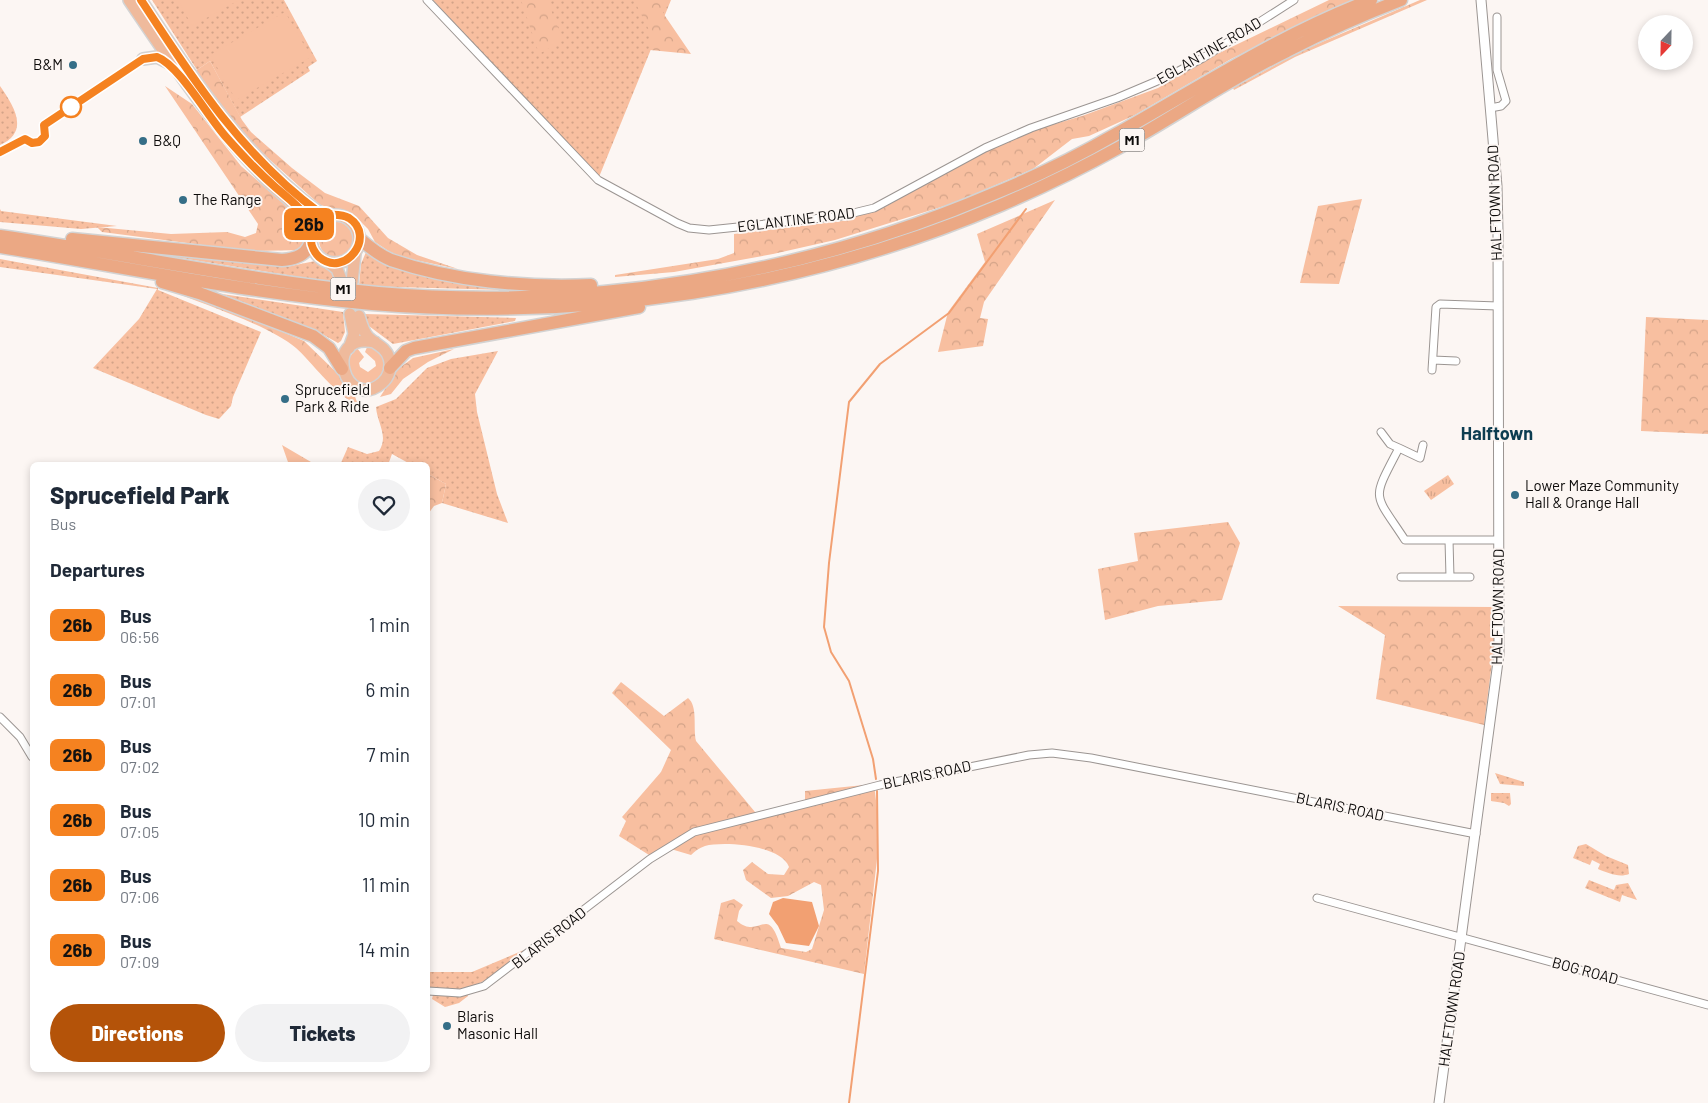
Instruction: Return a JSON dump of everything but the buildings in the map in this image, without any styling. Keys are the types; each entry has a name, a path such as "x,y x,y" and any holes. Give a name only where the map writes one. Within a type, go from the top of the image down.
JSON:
{"highway":[{"path":"129,0 174,68 225,136 302,212 312,236 316,254 337,269 347,282 360,239"},
{"path":"141,0 211,104 233,131 278,178 312,207 327,216"},
{"name":"M1","path":"0,236 292,282 414,295 483,298 548,296 656,287 806,257 943,215 1081,153 1281,40 1371,0"},
{"name":"M1","path":"0,247 236,287 376,304 496,308 607,303 674,295 811,270 893,246 967,219 1044,186 1121,147 1284,52 1401,0"},
{"path":"151,32 151,47 143,59 157,57 174,68"},
{"path":"0,236 32,235 282,260 301,256 310,246 312,236 320,220 327,216 342,215 349,218 355,224 360,239 390,260 496,282 578,285 662,280 689,281"},
{"path":"0,252 153,280 199,293 313,336 329,348 350,382 356,387 369,389 383,383 390,368 406,351 414,348 650,305 674,295"},
{"path":"328,262 342,262 355,254"},
{"path":"349,348 354,334 354,315 364,331 387,352 390,368"},
{"path":"342,369 344,354 349,348 361,341 374,342"}],"street":[{"name":"EGLANTINE ROAD","path":"428,0 598,180 677,223 689,228 709,230 841,216 874,208 986,148 1031,128 1117,98 1169,76 1203,58 1294,0"},
{"name":"HALFTOWN ROAD","path":"1438,1103 1499,654 1497,186 1481,0"},
{"path":"1490,108 1501,106 1506,101 1497,70 1497,17"},
{"path":"1432,370 1436,307 1440,304 1498,306"},
{"path":"1433,360 1456,361"},
{"path":"1381,432 1390,444 1420,458 1422,445"},
{"path":"1399,448 1380,485 1378,494 1382,508 1405,540 1499,540"},
{"path":"1449,540 1450,577"},
{"path":"1400,577 1470,577"},
{"path":"0,717 20,737 30,754"},
{"name":"BLARIS ROAD","path":"430,991 454,993 484,986 650,859 694,832 880,785 1029,755 1052,753 1092,758 1476,834"},
{"name":"BOG ROAD","path":"1317,898 1708,1005"}],"green space":[{"path":"152,0 284,0 317,61 308,67 310,71 240,117 210,61 197,70"},
{"path":"178,0 239,0 192,26"},
{"path":"433,0 671,0 599,177 442,10"},
{"path":"521,0 547,0 563,40 539,54"},
{"path":"634,0 670,0 663,13 691,54 650,50 650,32"},
{"path":"1329,0 1354,0 1231,59 1135,115 1089,136 1072,139 1033,169 954,203 835,240 773,254 674,272 615,277 615,275 718,259 734,253 734,234 842,221 883,208 950,169 989,150 1031,131 1082,116 1158,88 1217,54"},
{"path":"1420,0 1427,0 1295,57 1234,90 1233,88 1301,51"},
{"path":"285,12 311,57 236,100 210,55"},
{"path":"210,61 242,120 251,132 292,168 325,193 359,206 388,238 417,255 458,269 396,256 375,242 368,229 352,213 320,205 250,142 194,72"},
{"path":"0,86 14,109 17,125 15,133 0,145"},
{"path":"165,86 192,104 241,166 300,218 306,231 308,242 303,250 249,251 102,232 97,227 171,234 227,232 245,237 256,233 258,224"},
{"path":"1362,199 1339,284 1300,283 1318,206"},
{"path":"1055,200 984,302 980,318 988,319 983,346 938,352 948,312 985,262 977,234"},
{"path":"0,209 1,211 117,226 81,229 0,222"},
{"path":"337,222 344,223 350,227 354,233 354,247 350,253 344,257 337,258 330,257 324,253 320,247 319,240 320,233 324,227 330,223"},
{"path":"366,252 507,288 506,290 359,286 361,264"},
{"path":"176,254 286,267 315,261 335,275 338,283 168,256"},
{"path":"0,259 158,288 158,290 261,332 233,397 231,406 219,419 93,368 139,319 157,289 0,267"},
{"path":"166,289 217,304 304,341 353,391 357,402 344,397 296,348 284,339 234,315"},
{"path":"222,294 343,312 345,332 338,343 315,330"},
{"path":"364,314 516,318 515,321 393,344 369,326"},
{"path":"1646,317 1708,320 1708,434 1641,431"},
{"path":"368,345 381,352 386,366 380,378 367,384 350,376 348,359 357,348 364,357 359,363 360,367 368,372 376,366 375,361 365,352"},
{"path":"454,349 428,362 403,379 391,394 380,397 398,369 413,358"},
{"path":"498,351 475,394 477,412 497,494 508,523 442,503 446,484 430,475 430,462 407,462 392,454 389,462 341,462 348,447 367,454 379,451 383,435 376,407 396,399 427,368 451,359"},
{"path":"282,445 311,462 288,462"},
{"path":"430,475 446,484 442,503 434,506 430,511"},
{"path":"1448,475 1454,484 1431,500 1424,491"},
{"path":"1228,522 1240,543 1222,600 1158,606 1105,620 1098,569 1138,561 1134,533"},
{"path":"1338,606 1494,607 1495,639 1484,725 1376,699 1385,635"},
{"path":"621,682 664,716 688,698 694,711 696,741 760,818 805,802 805,791 874,784 878,850 864,974 714,939 721,903 734,899 743,905 739,911 737,921 745,926 752,927 767,924 772,927 781,948 806,952 812,949 824,910 821,885 814,882 788,896 771,898 746,880 743,870 752,862 768,874 784,875 789,867 784,860 775,854 751,846 725,844 705,846 691,855 664,847 649,855 619,836 626,821 622,817 661,772 671,750 612,693"},
{"path":"1495,773 1524,782 1524,786 1500,784"},
{"path":"1491,793 1510,793 1511,804 1509,806 1504,803 1491,801"},
{"path":"1586,844 1606,856 1628,865 1629,874 1617,875 1610,873 1598,869 1600,864 1592,860 1590,865 1573,858 1578,846"},
{"path":"1589,880 1614,890 1616,885 1628,883 1637,900 1622,895 1620,902 1585,888"},
{"path":"524,950 503,969 469,987 457,990 430,988 430,972 472,972"},
{"path":"433,995 468,996 459,1003 445,1007 432,999"}],"shaded area":[{"path":"783,898 812,902 819,926 809,946 786,943 778,926 769,914 773,902"}],"waterway":[{"path":"876,779 873,759 849,681 831,652 824,627 829,563 849,402 880,364 949,313 1026,209"},
{"path":"849,1103 878,871 877,791"}],"bus line":[{"name":"26b","path":"0,152 25,139 32,143 39,142 45,136 44,125 143,59 157,57 164,59 174,68 225,136 306,216 312,232 311,240 316,254 328,262 335,263 349,259 355,254 360,239 359,231 355,224 349,218 342,215 334,214 327,216 320,213 278,178 255,155 211,104 141,0"}],"place":[{"name":"B&M","path":"73,65"},
{"name":"B&Q","path":"143,141"},
{"name":"The Range","path":"183,200"},
{"name":"Sprucefield Park & Ride","path":"285,399"},
{"name":"Lower Maze Community Hall & Orange Hall","path":"1515,495"},
{"name":"Blaris Masonic Hall","path":"447,1026"}],"district":[{"name":"Halftown","path":"1497,434"}]}
